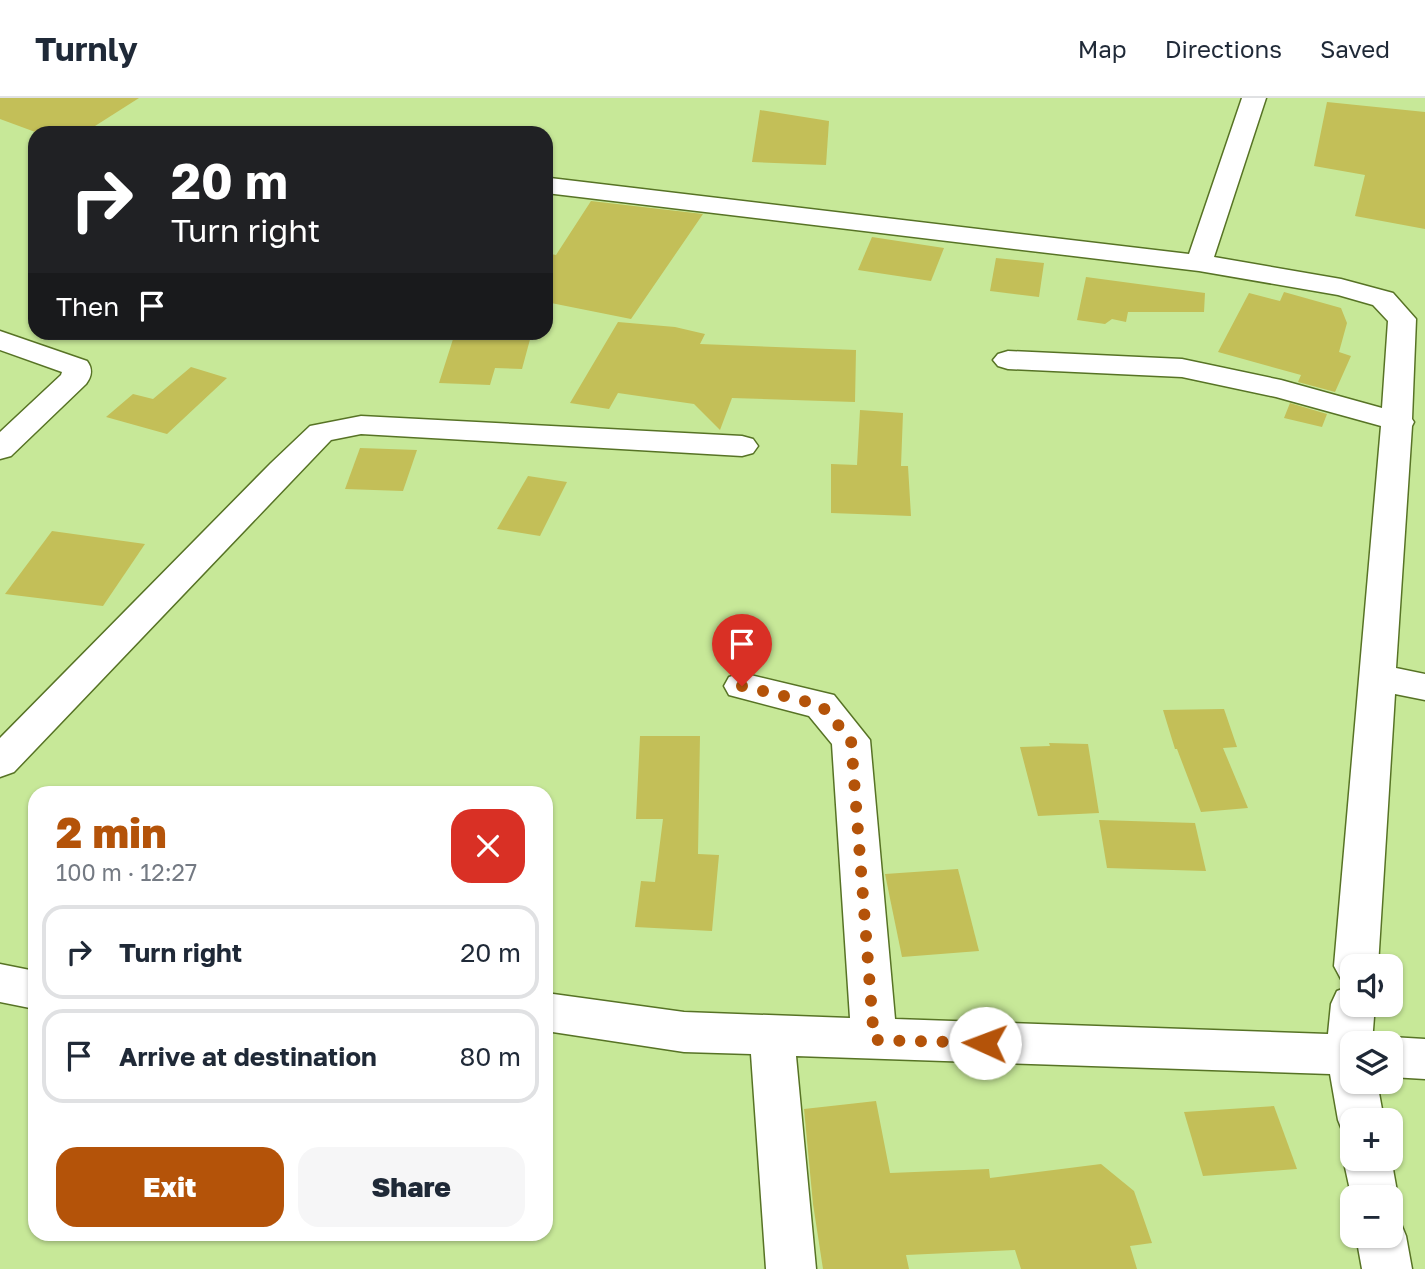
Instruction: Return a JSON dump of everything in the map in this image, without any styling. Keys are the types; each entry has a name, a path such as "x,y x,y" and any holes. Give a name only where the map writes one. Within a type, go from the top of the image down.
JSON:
{"street":[{"path":"1199,263 1254,98"},
{"path":"553,186 1199,263 1341,287 1383,299 1402,319 1399,422 1357,954"},
{"path":"0,340 77,367 76,378 0,449"},
{"path":"1008,360 1182,368 1281,389 1399,422"},
{"path":"0,762 321,433 362,425 742,446"},
{"path":"1379,677 1425,687"},
{"path":"742,686 821,705 851,740 874,1040"},
{"path":"0,983 28,989"},
{"path":"553,1013 684,1032 1340,1064"},
{"path":"772,1037 791,1269"},
{"path":"1403,1061 1425,1059"},
{"path":"1383,1248 1387,1269"}],"building":[{"path":"0,98 139,98 95,126 28,126 28,129 0,119"},
{"path":"1327,102 1425,112 1425,229 1355,216 1365,175 1314,166"},
{"path":"760,110 829,121 826,165 752,162"},
{"path":"591,201 703,214 631,319 553,303 553,254 556,255"},
{"path":"872,237 944,248 931,281 858,270"},
{"path":"996,258 1044,263 1039,297 990,291"},
{"path":"1086,277 1205,293 1204,312 1128,312 1126,322 1112,319 1105,324 1077,320"},
{"path":"1284,292 1341,308 1347,323 1339,352 1351,356 1335,392 1298,382 1301,375 1218,352 1249,293 1280,301"},
{"path":"618,322 675,327 705,334 700,344 856,350 855,402 732,398 720,430 694,404 618,393 609,409 570,403"},
{"path":"453,340 530,340 522,369 495,368 490,385 439,383"},
{"path":"191,367 227,378 167,434 106,417 133,394 153,399"},
{"path":"1290,403 1327,414 1322,427 1284,418"},
{"path":"860,410 903,413 901,466 908,466 911,516 831,513 831,464 857,465"},
{"path":"360,448 417,450 403,491 345,489"},
{"path":"528,476 567,482 540,536 497,529"},
{"path":"52,531 145,544 103,606 5,594"},
{"path":"1224,709 1237,747 1223,748 1248,808 1201,812 1175,749 1163,710"},
{"path":"640,736 700,736 698,854 719,855 712,931 635,927 641,881 655,882 663,819 636,819"},
{"path":"1049,743 1088,744 1099,813 1038,816 1020,747 1050,746"},
{"path":"1099,820 1195,823 1206,871 1107,868"},
{"path":"958,869 979,951 902,957 885,874"},
{"path":"876,1101 890,1173 989,1169 990,1178 1101,1164 1134,1191 1152,1243 1130,1246 1137,1269 1021,1269 1015,1250 906,1255 909,1269 823,1269 813,1204 804,1109"},
{"path":"1274,1106 1297,1169 1203,1176 1184,1112"}],"route":[{"path":"742,686 821,705 851,740 874,1040 985,1043"}]}
